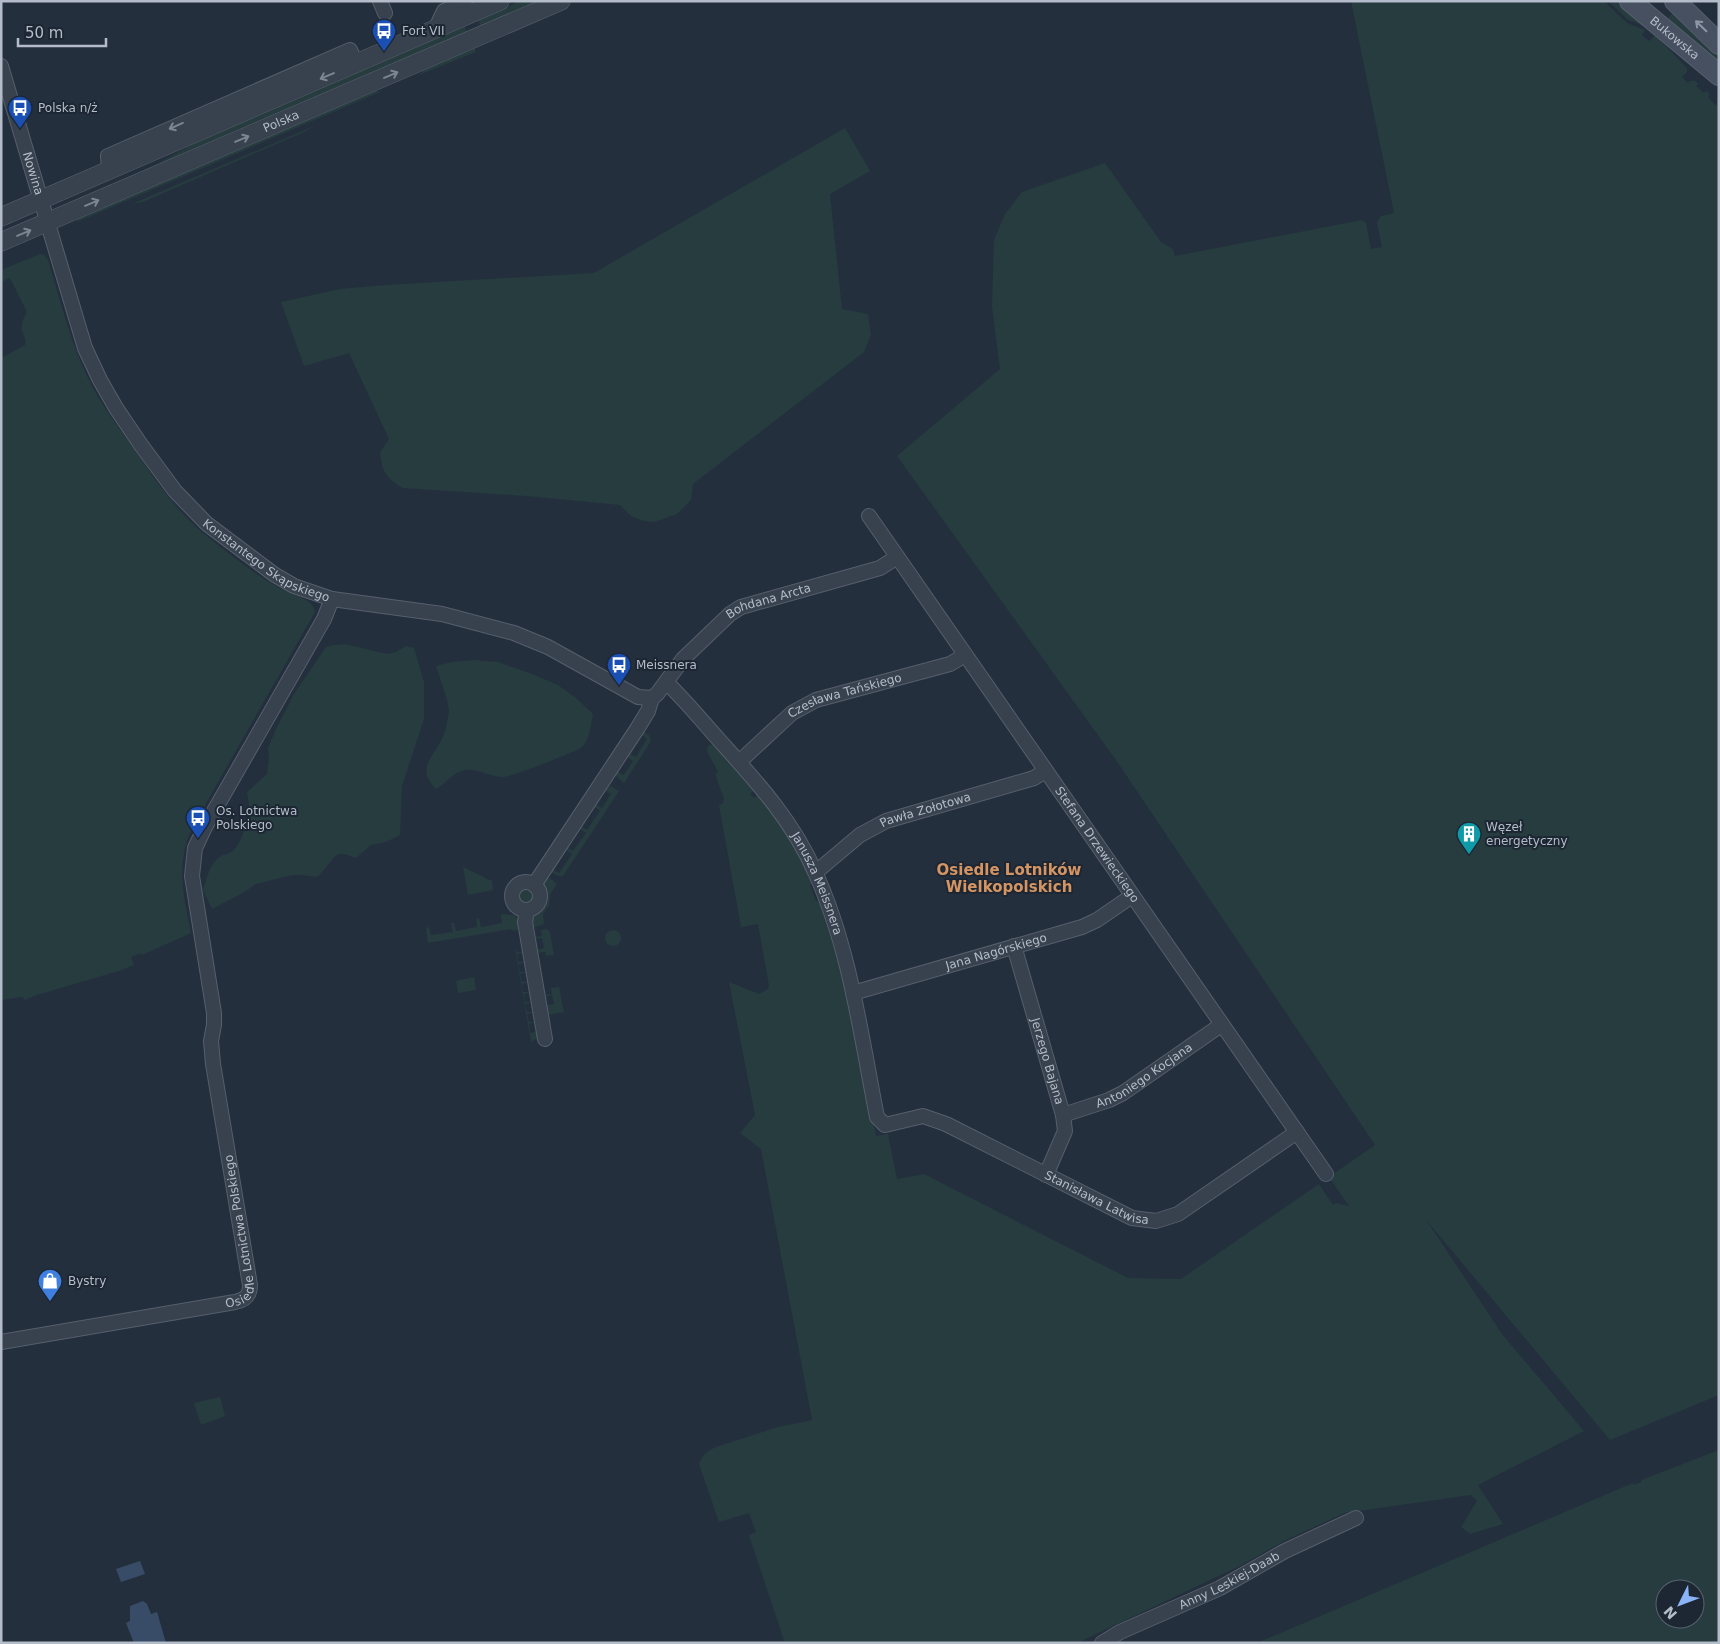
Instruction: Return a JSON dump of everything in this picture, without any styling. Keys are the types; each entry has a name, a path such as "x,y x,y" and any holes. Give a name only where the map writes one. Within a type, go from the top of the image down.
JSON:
{"main road":[{"name":"Bukowska","path":"1630,1 1719,75"},
{"name":"Bukowska","path":"1675,1 1719,44"}],"street":[{"path":"435,30 444,11 465,1"},
{"name":"Polska","path":"1,217 41,200 108,163 352,57 435,30 500,1"},
{"name":"Polska","path":"1,242 561,1"},
{"path":"1651,1 1657,24"},
{"name":"Nowina","path":"1,66 48,223"},
{"name":"Konstantego Skąpskiego","path":"48,223 85,348 100,380 141,445 175,492 207,524 275,575 294,586 332,598 442,614 514,633 548,647 638,697 652,698"},
{"name":"Stefana Drzewieckiego","path":"869,516 1326,1174"},
{"name":"Bohdana Arcta","path":"534,885 637,729 648,711 652,698 661,691 683,659 730,614 741,607 880,568 897,557"},
{"name":"Osiedle Lotnictwa Polskiego","path":"1,1342 245,1299 249,1292 250,1285 226,1127 212,1057 211,1041 214,1013 192,876 194,853 198,839 324,619 332,598"},
{"name":"Czesława Tańskiego","path":"739,762 792,712 816,700 950,664 965,655"},
{"name":"Janusza Meissnera","path":"666,682 739,762 787,820 816,872 833,916 853,994 877,1117 885,1125"},
{"name":"Pawła Zołotowa","path":"816,872 860,835 886,821 1034,778 1045,771"},
{"path":"524,882 534,885 539,891 540,900 535,907 527,910 515,904 512,895 513,891 520,884 524,882"},
{"name":"Jana Nagórskiego","path":"853,994 1082,927 1097,920 1132,896"},
{"path":"527,910 525,922 546,1039"},
{"name":"Jerzego Bajana","path":"1014,946 1063,1115 1065,1131 1046,1176"},
{"name":"Antoniego Kocjana","path":"1063,1115 1124,1093 1221,1025"},
{"name":"Stanisława Latwisa","path":"885,1125 923,1116 946,1124 1132,1218 1156,1222 1178,1214 1296,1132"},
{"name":"Anny Leskiej-Daab","path":"1102,1643 1120,1632 1220,1588 1285,1551 1356,1518"}],"green space":[{"path":"520,1 542,1 481,28 478,20"},
{"path":"1351,1 1604,1 1627,23 1645,30 1642,35 1649,41 1655,35 1687,68 1687,72 1682,77 1688,83 1696,81 1698,84 1696,86 1704,93 1706,91 1710,94 1708,97 1715,105 1719,103 1719,1395 1610,1440 1427,1221 1502,1334 1584,1431 1478,1485 1503,1524 1470,1534 1461,1527 1477,1501 1471,1495 1344,1513 1282,1542 1242,1565 1077,1643 785,1643 749,1535 756,1532 749,1513 719,1522 699,1464 706,1453 716,1447 778,1427 812,1420 761,1149 740,1133 755,1115 729,982 759,994 768,989 769,986 758,924 741,927 719,805 723,803 724,799 715,774 718,772 707,751 708,746 715,743 756,789 750,794 754,798 759,793 782,822 814,881 810,885 816,901 822,899 846,987 876,1136 888,1134 897,1179 924,1174 1128,1278 1181,1279 1319,1184 1333,1205 1336,1203 1349,1206 1329,1177 1375,1145 1118,763 897,456 1000,369 992,307 994,240 1005,214 1022,192 1105,163 1161,242 1173,249 1175,256 1362,220 1366,223 1371,249 1382,247 1377,222 1381,216 1394,213"},
{"path":"1608,1 1620,1 1648,27 1628,20"},
{"path":"1673,12 1719,57 1719,67 1665,22"},
{"path":"465,26 467,33 70,204 69,202 153,166 204,138"},
{"path":"474,47 476,52 419,75 426,68"},
{"path":"375,91 380,92 77,222 76,218"},
{"path":"314,126 143,202 132,204"},
{"path":"845,128 870,171 830,194 842,309 868,314 871,335 864,352 693,484 691,500 677,514 655,522 644,521 631,516 620,505 526,496 403,488 386,474 382,465 380,452 389,439 349,353 304,366 281,302 340,289 594,273"},
{"path":"40,254 44,255 48,260 81,363 97,395 162,488 185,516 203,533 260,576 306,600 314,607 315,612 192,828 182,868 182,880 191,933 142,955 141,953 131,957 134,965 122,970 25,1000 22,997 1,1000 1,358 25,345 22,321 27,312 10,278 1,282 1,270"},
{"path":"345,644 387,654 396,652 406,646 414,648 424,682 424,719 402,786 400,835 386,842 371,845 356,858 345,854 338,854 317,877 292,875 256,884 212,909 203,890 207,876 217,859 238,845 249,813 247,792 267,774 268,748 275,731 294,694 326,647"},
{"path":"474,660 498,662 532,674 558,685 576,698 593,714 585,744 568,754 508,776 498,777 472,770 461,771 436,789 430,782 426,770 444,735 449,707 436,666"},
{"path":"643,731 650,736 651,741 624,783 615,775 616,771 624,775 633,761 626,756 629,753 636,757 647,739 641,734"},
{"path":"611,786 619,791 563,876 558,876 550,871 552,869 559,873 572,854 565,849 566,847 573,851 586,833 579,828 580,826 587,830 600,811 593,806 594,804 602,808 611,794 604,789"},
{"path":"463,867 492,881 493,890 468,895"},
{"path":"547,876 557,884 550,894 549,905 543,914 544,924 532,928 532,922 536,914 544,904"},
{"path":"526,887 532,890 535,896 532,902 526,905 520,902 517,896 520,890"},
{"path":"501,914 514,915 520,921 521,929 428,943 426,928 429,927 431,935 453,932 451,923 454,923 456,931 477,927 476,919 479,918 481,927 502,923"},
{"path":"547,929 550,932 554,955 546,956 545,952 536,953 536,950 544,948 542,938 534,939 534,937 542,936 541,930"},
{"path":"613,930 619,932 621,938 619,944 613,946 607,944 605,938 607,932"},
{"path":"515,948 517,952 525,951 517,954 518,962 527,962 518,964 520,972 528,972 520,974 522,982 530,981 522,984 523,992 532,992 524,994 525,1002 534,1002 525,1004 527,1012 535,1012 527,1014 529,1022 537,1022 529,1024 530,1033 539,1031 538,1038 531,1042"},
{"path":"474,977 476,990 458,993 456,981"},
{"path":"559,987 564,1012 547,1015 546,1005 554,1004 552,995 544,997 544,995 552,994 551,988"},
{"path":"220,1397 225,1416 201,1425 194,1403"},
{"path":"1719,1450 1719,1643 1257,1643 1633,1483 1633,1485 1642,1482 1641,1480"}],"water":[{"path":"140,1561 145,1574 121,1582 116,1569"},
{"path":"143,1601 147,1604 151,1614 157,1612 166,1643 134,1643 126,1623 130,1621 130,1606"}],"place":[{"name":"Fort VII","path":"384,52"},
{"name":"Polska n/ż","path":"20,129"},
{"name":"Meissnera","path":"619,686"},
{"name":"Os. Lotnictwa Polskiego","path":"198,839"},
{"name":"Węzeł energetyczny","path":"1469,855"},
{"name":"Bystry","path":"50,1302"}],"district":[{"name":"Osiedle Lotników Wielkopolskich","path":"1009,878"}]}
